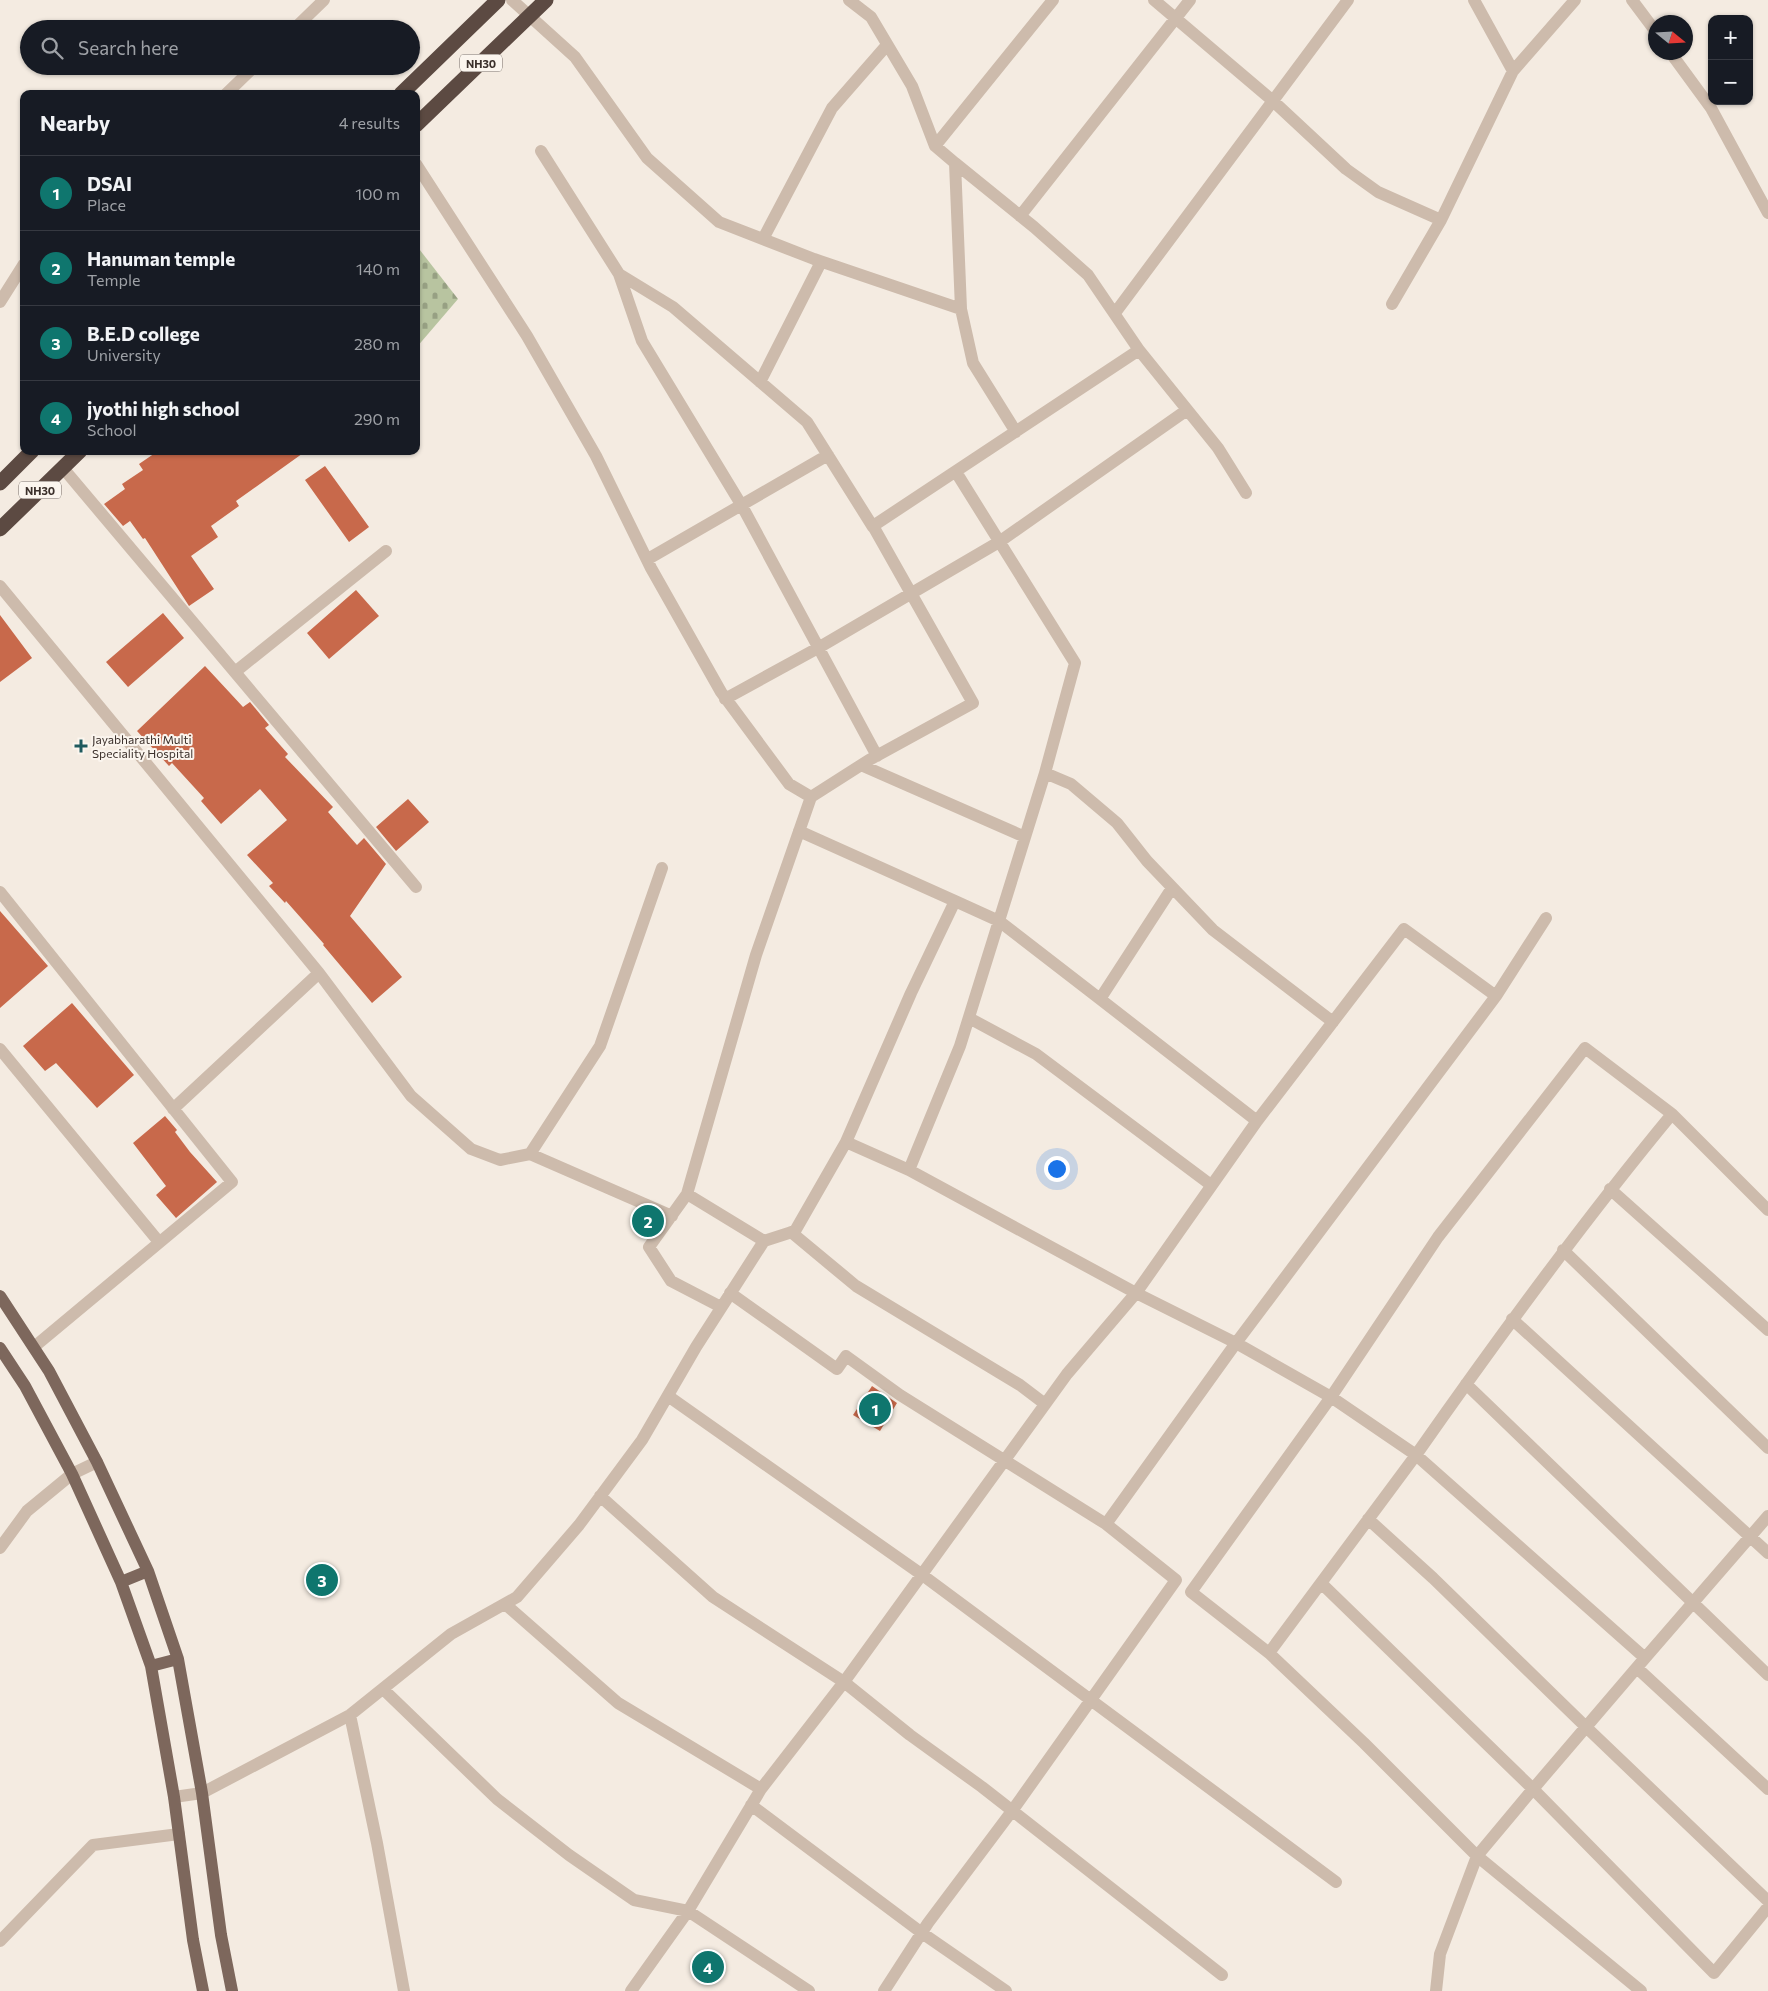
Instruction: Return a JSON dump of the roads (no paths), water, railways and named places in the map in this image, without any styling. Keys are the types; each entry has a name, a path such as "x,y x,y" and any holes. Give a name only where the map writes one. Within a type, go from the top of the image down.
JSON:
{"highway":[{"name":"NH30","path":"405,90 498,0"},
{"name":"NH30","path":"420,121 546,0"},
{"name":"NH30","path":"0,483 28,455"},
{"name":"NH30","path":"0,529 76,455"}],"main road":[{"path":"0,1296 49,1371 98,1462 148,1571 178,1659 202,1793 221,1935 232,1991"},
{"path":"0,1348 25,1386 72,1474 121,1582 151,1666 174,1797 193,1940 203,1991"},
{"path":"121,1582 148,1571"},
{"path":"151,1666 178,1659"}],"street":[{"path":"303,20 324,0"},
{"path":"512,0 528,17 575,57 648,158 719,222 822,262 960,309"},
{"path":"849,0 871,17 912,86 935,146 1020,216 1088,276 1139,350 1218,448 1246,493"},
{"path":"935,146 1053,0"},
{"path":"1154,0 1273,101 1346,169 1378,192 1441,220"},
{"path":"1020,216 1190,0"},
{"path":"1115,313 1348,0"},
{"path":"1474,0 1512,71"},
{"path":"1392,304 1441,220 1512,71 1575,0"},
{"path":"1632,0 1648,21"},
{"path":"763,239 832,108 887,45"},
{"path":"1676,60 1711,108 1768,213"},
{"path":"230,90 245,75"},
{"path":"541,151 619,274 642,341 742,506 877,756"},
{"path":"955,163 960,309 973,363 1016,432"},
{"path":"420,170 527,336 596,456 648,560 726,699 790,784 811,796"},
{"path":"760,382 822,262"},
{"path":"0,302 20,270"},
{"path":"619,274 673,307 807,422 874,527 973,703 861,765 811,796 756,955 687,1194 650,1247 671,1281 721,1307"},
{"path":"874,527 1139,350"},
{"path":"726,699 818,648 999,542 1187,410"},
{"path":"648,560 828,455"},
{"path":"63,468 416,887"},
{"path":"909,1170 960,1046 1045,773 1075,663 956,472"},
{"path":"235,672 386,551"},
{"path":"0,586 319,973 411,1096 471,1149 500,1160 530,1154 672,1216"},
{"path":"861,765 1025,837"},
{"path":"1045,773 1070,784 1117,823 1147,861 1213,930 1332,1022"},
{"path":"799,831 999,921 1256,1121"},
{"path":"530,1154 600,1046 662,868"},
{"path":"1100,999 1172,888"},
{"path":"0,892 232,1182 34,1347"},
{"path":"174,1797 202,1793 350,1715 451,1634 517,1597 579,1524 642,1440 721,1307 764,1241 795,1231 846,1142 911,993 955,901"},
{"path":"1106,1524 1236,1343 1496,996 1546,918"},
{"path":"632,1991 688,1911 761,1789 844,1682 1067,1374 1136,1294 1256,1121 1404,929 1496,996"},
{"path":"174,1109 319,973"},
{"path":"969,1018 1036,1054 1211,1185"},
{"path":"1192,1592 1331,1397 1438,1237 1585,1048 1672,1114 1768,1210"},
{"path":"0,1049 159,1242"},
{"path":"1269,1653 1416,1454 1512,1318 1610,1189 1672,1114"},
{"path":"846,1142 909,1170 1136,1294 1236,1343 1331,1397 1416,1454 1495,1522 1768,1789"},
{"path":"1610,1189 1768,1330"},
{"path":"687,1194 764,1241"},
{"path":"791,1232 856,1286 1020,1385 1045,1404"},
{"path":"1563,1250 1768,1448"},
{"path":"730,1293 837,1369 846,1356 900,1395 1106,1524 1269,1653 1364,1743 1477,1856 1641,1991"},
{"path":"1512,1318 1768,1553"},
{"path":"1466,1384 1768,1675"},
{"path":"668,1396 921,1574 1336,1882"},
{"path":"0,1548 27,1511 72,1474 98,1462"},
{"path":"600,1496 713,1597 844,1682 1222,1975"},
{"path":"1436,1991 1440,1954 1477,1856 1768,1516"},
{"path":"1368,1519 1433,1578 1768,1901"},
{"path":"884,1991 922,1933 1012,1811 1176,1580"},
{"path":"1321,1583 1533,1789 1714,1974 1768,1907"},
{"path":"505,1604 618,1703 761,1789"},
{"path":"383,1689 498,1799 569,1855 634,1900 688,1911 809,1991"},
{"path":"350,1715 377,1843 404,1991"},
{"path":"751,1805 922,1933 1006,1991"},
{"path":"0,1941 93,1845 179,1834"}],"place":[{"name":"Jayabharathi Multi Speciality Hospital","path":"81,746"},
{"name":"Hanuman temple","path":"648,1221"},
{"name":"DSAI","path":"875,1409"},
{"name":"B.E.D college","path":"322,1580"},
{"name":"jyothi high school","path":"708,1967"}]}
